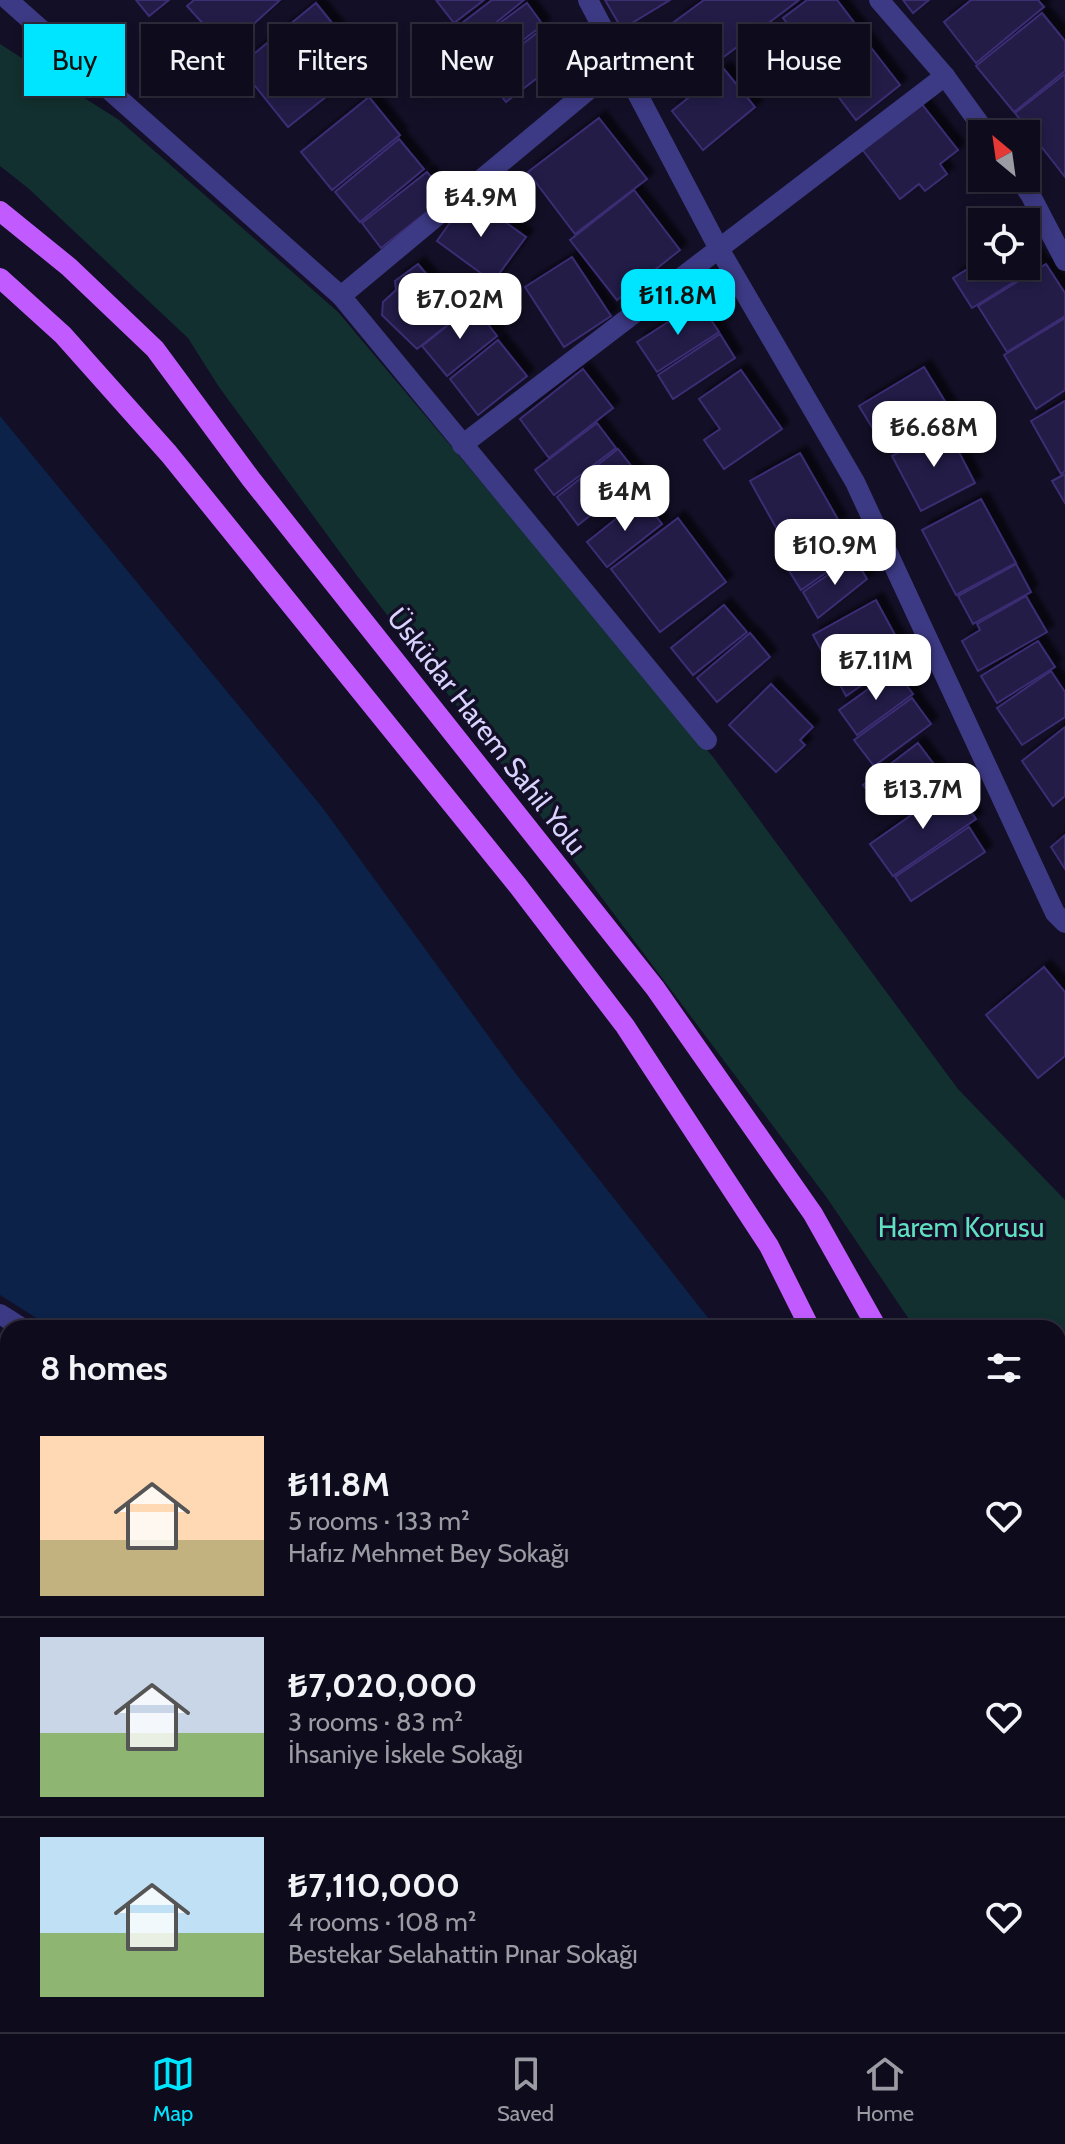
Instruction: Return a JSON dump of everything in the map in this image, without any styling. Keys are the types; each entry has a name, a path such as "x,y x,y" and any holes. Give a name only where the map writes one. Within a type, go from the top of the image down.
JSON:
{"main road":[{"name":"Üsküdar Harem Sahil Yolu","path":"0,211 69,267 155,349 251,479 655,988 813,1214 873,1320"},
{"path":"0,278 63,335 169,454 518,886 625,1026 769,1246 806,1320"}],"street":[{"path":"8,0 341,296 707,740"},
{"path":"588,0 601,24"},
{"path":"879,0 945,76 977,120"},
{"path":"462,445 945,76"},
{"path":"341,296 581,96"},
{"path":"640,96 718,247 855,482 1055,913 1065,923"},
{"path":"1028,192 1065,261"}],"green space":[{"name":"Harem Korusu","path":"0,44 24,59 24,96 81,96 119,120 338,312 713,757 958,1089 1065,1200 1065,1320 910,1320 827,1198 358,577 219,387 188,338 28,188 0,166"}],"water":[{"path":"0,416 322,807 516,1074 710,1320 39,1320 0,1295"}],"building":[{"path":"136,0 169,0 149,16"},
{"path":"194,0 280,0 253,24 203,24 187,6"},
{"path":"436,0 484,0 454,23"},
{"path":"492,0 524,0 494,24 461,24"},
{"path":"605,0 670,0 630,24 619,24"},
{"path":"704,0 799,0 767,24 738,24 738,46 722,58 722,24 674,22"},
{"path":"807,0 837,0 855,24 788,24 783,18"},
{"path":"903,0 929,0 913,13"},
{"path":"971,0 1038,0 1044,7 976,63 944,22"},
{"path":"316,3 333,24 290,24"},
{"path":"527,3 542,24 538,24 538,29 522,41 522,24 498,24"},
{"path":"1042,13 1065,41 1065,71 1014,112 976,66"},
{"path":"538,32 538,77 522,90 522,44"},
{"path":"269,41 269,96 327,96 288,127 253,83 253,55"},
{"path":"870,46 900,85 856,120 838,96 870,96"},
{"path":"724,69 738,86 738,96 746,96 755,107 703,150 672,111 691,96 722,96"},
{"path":"1065,74 1065,177 1040,145 1040,120 1020,120 1015,113"},
{"path":"369,97 400,135 332,190 301,152"},
{"path":"921,103 958,150 940,164 947,174 925,191 919,184 900,199 862,149"},
{"path":"599,118 647,179 575,234 528,172"},
{"path":"399,139 424,169 360,222 335,192"},
{"path":"427,172 447,196 381,248 362,223"},
{"path":"634,190 680,250 617,300 570,240"},
{"path":"469,196 526,237 493,282 437,241"},
{"path":"572,257 611,316 564,347 525,287"},
{"path":"418,264 460,315 417,349 382,315 383,302 396,290 395,281"},
{"path":"1046,264 1065,293 1065,316 1007,352 978,306 1020,280 1040,280 1040,268"},
{"path":"968,269 968,280 1017,280 972,308 953,278"},
{"path":"699,302 719,332 657,372 637,342"},
{"path":"473,305 497,336 447,376 422,346"},
{"path":"1065,318 1065,390 1036,409 1004,355"},
{"path":"720,334 735,358 673,399 658,375"},
{"path":"498,340 527,376 478,415 450,379"},
{"path":"924,367 951,411 886,450 859,406"},
{"path":"583,369 613,408 549,458 520,419"},
{"path":"741,370 782,429 724,469 704,440 720,429 699,399"},
{"path":"1065,401 1065,471 1061,474 1031,421"},
{"path":"597,423 616,448 554,495 535,470"},
{"path":"946,427 975,483 921,511 892,456"},
{"path":"618,449 640,477 578,525 557,497"},
{"path":"800,453 840,523 789,551 750,481"},
{"path":"1065,474 1065,503 1052,481"},
{"path":"642,498 662,524 607,567 587,542"},
{"path":"981,499 1016,563 956,595 922,530"},
{"path":"678,518 726,582 660,632 611,569"},
{"path":"843,536 853,554 801,590 788,569"},
{"path":"854,557 867,579 818,618 803,592"},
{"path":"1016,564 1031,592 973,624 958,596"},
{"path":"1026,596 1047,632 978,671 962,641 980,630 977,624"},
{"path":"876,600 906,655 846,696 813,635"},
{"path":"724,605 747,632 693,675 671,648"},
{"path":"750,633 770,657 717,702 697,678"},
{"path":"1038,641 1055,667 997,703 981,676"},
{"path":"895,670 913,694 857,735 839,710"},
{"path":"1051,671 1065,692 1065,717 1022,745 997,708"},
{"path":"771,684 813,727 800,740 805,745 776,772 729,725"},
{"path":"912,698 931,724 874,766 854,740"},
{"path":"1065,727 1065,796 1053,806 1022,761"},
{"path":"918,743 939,771 885,813 863,785"},
{"path":"953,786 976,819 893,876 870,844"},
{"path":"969,827 985,852 911,901 895,877"},
{"path":"1065,835 1065,869 1051,847"},
{"path":"1044,967 1065,992 1065,1056 1038,1078 986,1015"}]}
